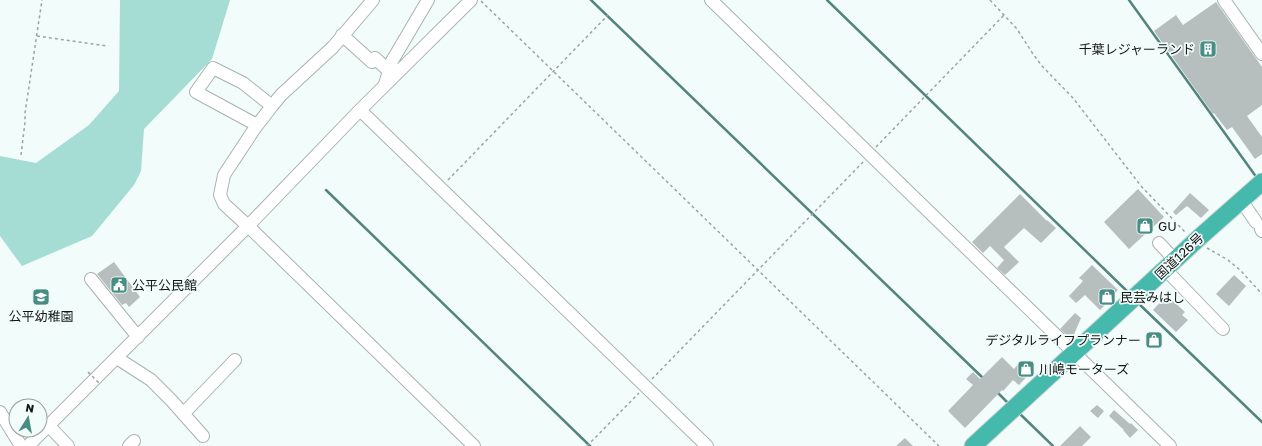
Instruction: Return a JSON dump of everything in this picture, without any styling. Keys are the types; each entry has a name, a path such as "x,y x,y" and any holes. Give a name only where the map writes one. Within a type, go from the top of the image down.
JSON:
{"highway":[{"name":"国道126号","path":"973,446 1195,241 1262,182"}],"street":[{"path":"373,0 333,47 281,95 257,124 224,175 220,195 224,204 474,446"},
{"path":"385,86 392,61 428,0"},
{"path":"28,446 248,226 360,110 471,0"},
{"path":"711,0 1170,446"},
{"path":"1224,0 1262,54"},
{"path":"342,35 372,62 375,58 389,71"},
{"path":"257,124 196,92 213,68 243,83 272,106"},
{"path":"360,110 707,446"},
{"path":"1241,200 1260,227"},
{"path":"1159,243 1170,264 1223,329"},
{"path":"91,279 138,337"},
{"path":"117,358 151,380 203,436"},
{"path":"183,414 235,360"},
{"path":"0,412 21,446"},
{"path":"49,426 68,446"}],"path":[{"path":"21,155 25,113 42,0"},
{"path":"479,0 940,446"},
{"path":"990,0 1017,29 1042,66 1073,98 1141,186 1195,241 1228,260 1240,270 1262,294"},
{"path":"440,188 608,15"},
{"path":"587,446 1004,15"},
{"path":"36,36 107,46"},
{"path":"88,372 99,383"}],"green space":[{"path":"120,0 230,0 212,59 144,129 141,171 134,185 92,236 22,266 0,236 0,156 36,163 89,125 119,91"}],"building":[{"name":"千葉レジャーランド","path":"1216,2 1262,67 1262,105 1247,116 1262,137 1262,154 1255,159 1232,127 1227,130 1214,113 1213,114 1154,31 1176,15 1183,25"},
{"path":"1138,189 1164,217 1129,249 1104,222"},
{"path":"1190,193 1209,210 1201,218 1187,206 1176,215 1173,212"},
{"path":"1020,194 1056,228 1041,243 1024,228 1004,247 1019,262 1005,275 997,268 1004,260 990,246 983,253 972,242"},
{"name":"公平公民館","path":"114,262 140,297 129,307 126,303 122,305 97,274"},
{"path":"1092,265 1118,290 1100,310 1085,295 1076,303 1069,296 1083,281 1079,278"},
{"path":"1234,275 1246,286 1229,306 1216,294"},
{"path":"1164,298 1168,302 1171,299 1185,312 1182,315 1188,320 1176,332 1153,310"},
{"path":"1075,313 1081,318 1071,339 1060,329"},
{"path":"1002,357 1014,369 1020,362 1031,372 1019,385 1013,380 965,428 948,411 973,385 966,379 973,372 980,379"},
{"path":"1097,405 1104,411 1098,418 1090,411"},
{"path":"1114,410 1138,430 1130,438 1109,416"},
{"path":"1080,426 1091,437 1082,446 1060,446"},
{"path":"905,438 913,446 896,446"}],"waterway":[{"path":"591,0 984,379"},
{"path":"827,0 1130,294"},
{"path":"1129,0 1257,178"},
{"path":"326,190 590,446"},
{"path":"1137,302 1262,422"},
{"path":"997,392 1009,404"},
{"path":"1019,413 1053,446"}],"place":[{"name":"千葉レジャーランド","path":"1208,49"},
{"name":"GU","path":"1145,226"},
{"name":"公平公民館","path":"119,285"},
{"name":"公平幼稚園","path":"41,297"},
{"name":"民芸みはし","path":"1107,297"},
{"name":"デジタルライフプランナー","path":"1154,340"},
{"name":"川嶋モーターズ","path":"1026,369"}]}
